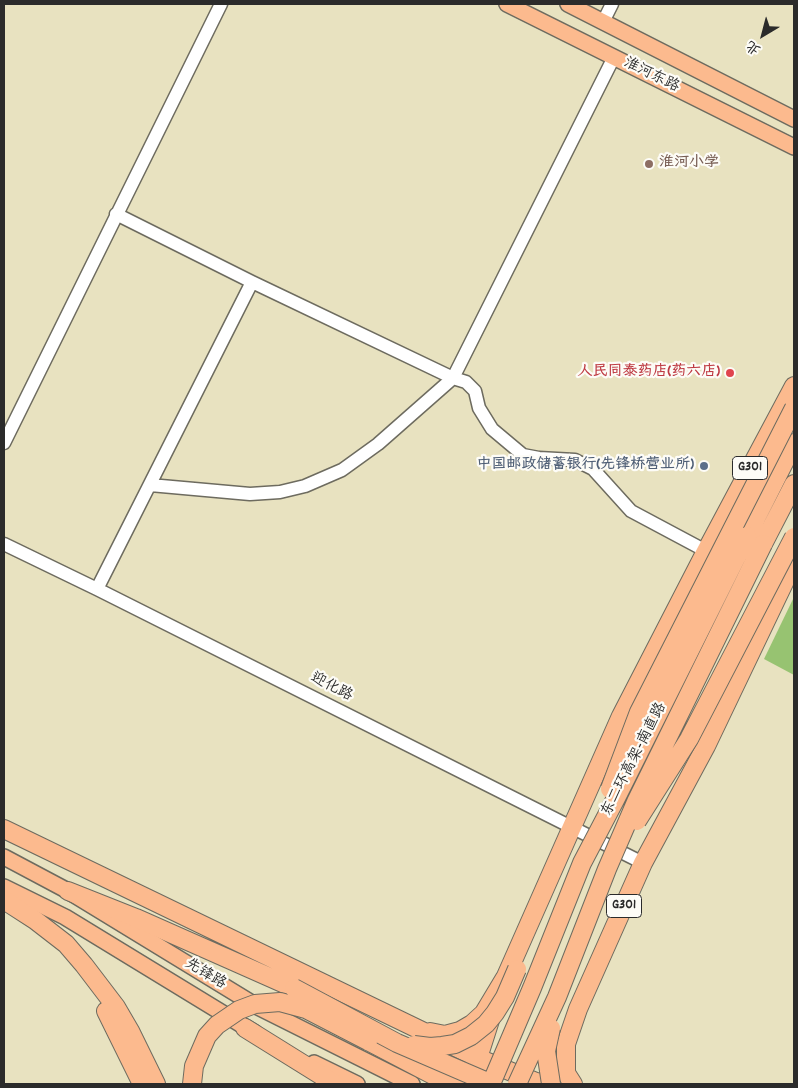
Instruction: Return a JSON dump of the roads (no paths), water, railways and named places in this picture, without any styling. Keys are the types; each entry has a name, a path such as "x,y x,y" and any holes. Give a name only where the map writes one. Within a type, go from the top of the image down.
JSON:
{"highway":[{"name":"G301","path":"569,836 620,716 794,386"},
{"path":"582,863 639,712 794,408"},
{"name":"东二环高架-南直路","path":"492,1084 582,863 794,443"},
{"name":"东二环高架-南直路","path":"517,1084 557,997 607,869 636,802 794,484"},
{"path":"607,869 689,739 794,537"},
{"name":"G301","path":"570,1079 566,1044 578,1009 643,863 706,746 794,562"},
{"path":"4,829 414,1029 478,1058 536,1082 547,1084 570,1079"},
{"path":"466,1084 511,973 547,898 569,836"},
{"path":"68,891 136,918 294,988 397,1043 492,1084"},
{"path":"4,900 66,944 84,965 116,1007 156,1084"},
{"path":"4,910 58,938"},
{"path":"84,965 142,1084"},
{"path":"414,1029 445,1035 460,1031 472,1024 484,1013 511,973"},
{"path":"397,1043 430,1047 442,1046 455,1044 471,1036 486,1024 495,1013 505,997 511,973"},
{"path":"547,1084 546,1051 557,997"},
{"path":"192,1084 194,1066 199,1052 207,1036 217,1025 239,1010 255,1004 280,1002 306,1009 450,1084"},
{"path":"245,1028 338,1080"}],"main road":[{"name":"淮河东路","path":"507,4 794,147"},
{"name":"淮河东路","path":"568,4 794,119"},
{"name":"先锋路","path":"4,858 68,891 258,1007 412,1084"},
{"name":"先锋路","path":"4,887 65,917 245,1028"},
{"path":"338,1080 357,1084"}],"street":[{"path":"4,443 221,4"},
{"path":"603,22 612,4"},
{"path":"150,485 250,494 280,492 305,486 342,470 378,444 453,378 614,57"},
{"path":"116,214 252,282 453,378 466,382 475,391 479,408 492,429 523,455 576,460 593,468 630,511 706,551"},
{"path":"97,589 252,282"},
{"name":"迎化路","path":"4,544 97,589 569,836 643,863"}],"place":[{"name":"淮河小学","path":"649,164"},
{"name":"人民同泰药店(药六店)","path":"730,373"},
{"name":"中国邮政储蓄银行(先锋桥营业所)","path":"704,466"}]}
